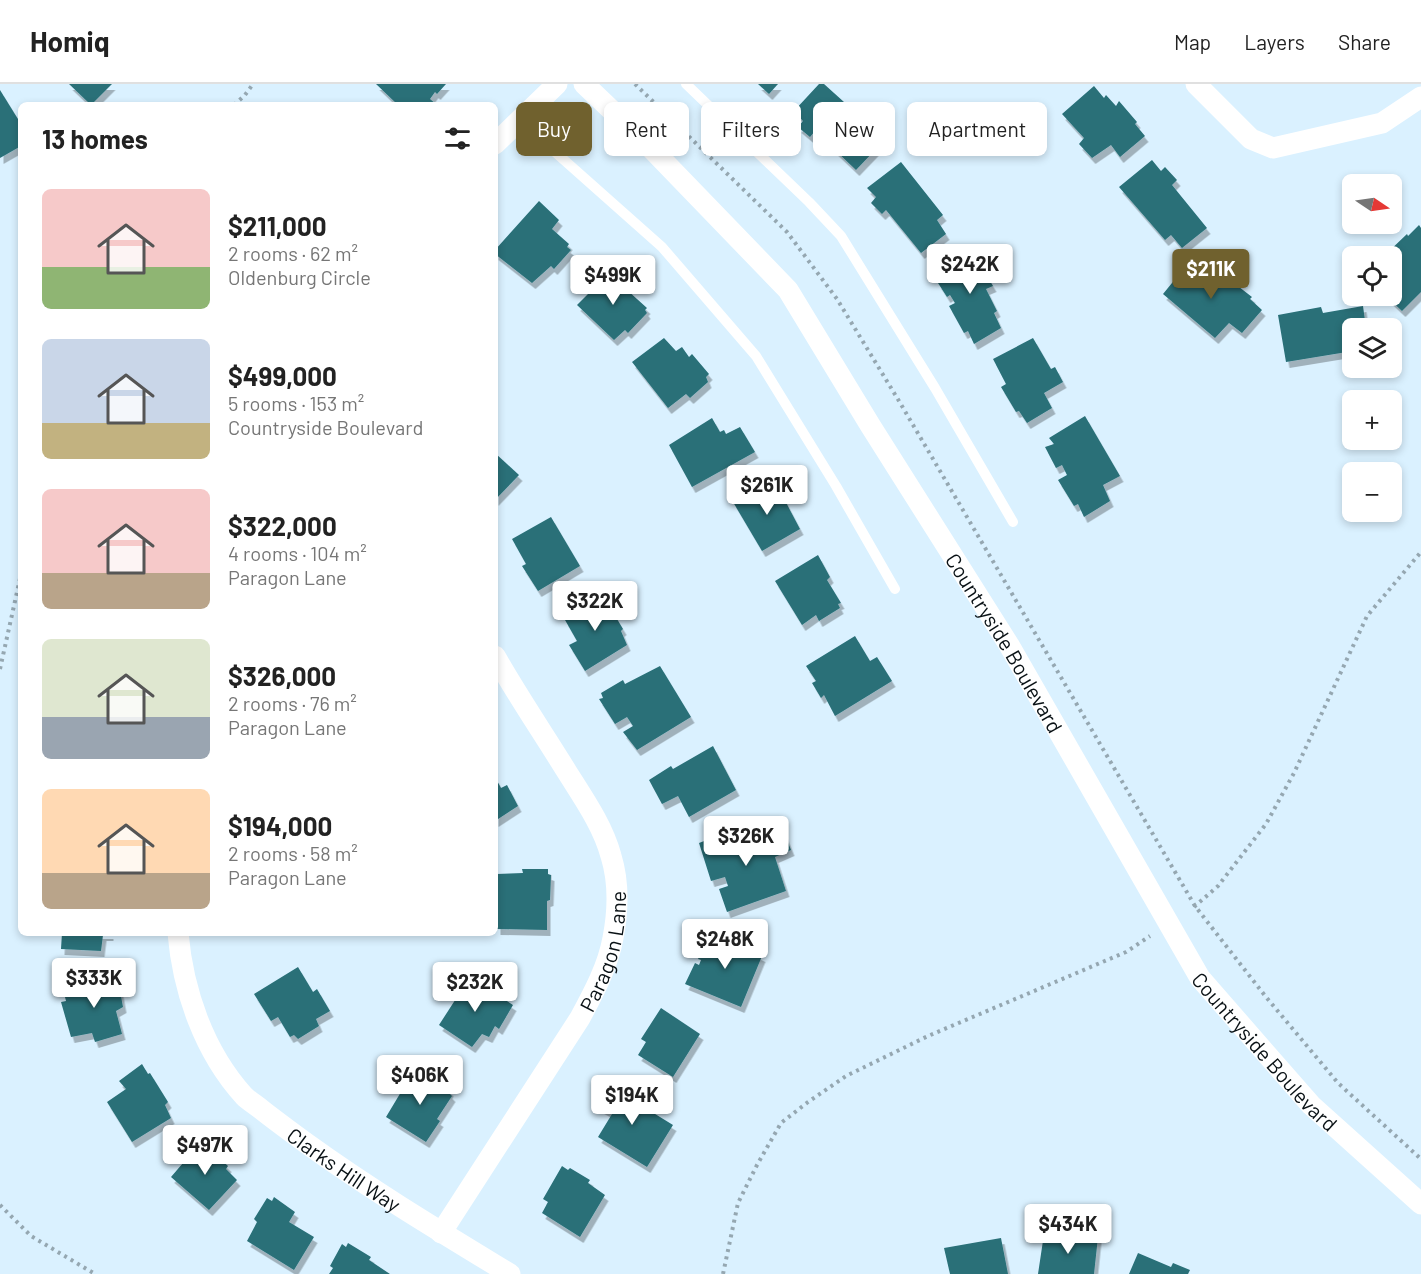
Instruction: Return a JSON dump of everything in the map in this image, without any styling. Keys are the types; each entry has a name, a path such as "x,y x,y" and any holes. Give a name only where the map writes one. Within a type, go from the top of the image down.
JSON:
{"street":[{"path":"538,102 557,84"},
{"name":"Countryside Boulevard","path":"584,84 647,144 788,290 1009,645 1200,978 1311,1104 1421,1204"},
{"path":"1196,84 1251,139 1273,148 1383,123 1421,97"},
{"path":"498,141 516,123"},
{"name":"Paragon Lane","path":"441,1233 580,1018 596,988 608,958 616,915 616,879 611,856 593,813 498,661"},
{"name":"Clarks Hill Way","path":"178,936 190,1000 210,1046 224,1070 245,1096 325,1157 441,1233 510,1274"}],"lane":[{"path":"686,84 841,236 935,388 1013,522"},
{"path":"560,156 662,247 756,356 836,486 895,589"}],"path":[{"path":"237,102 253,84"},
{"path":"635,84 787,232 837,299 1195,906 1266,997 1338,1083 1421,1159"},
{"path":"723,1274 738,1203 781,1123 807,1102 846,1076 928,1036 1126,952 1170,924 1218,886 1266,824 1294,773 1367,615 1421,552"},
{"path":"0,669 18,588"},
{"path":"0,1205 31,1236 95,1274"}],"building":[{"path":"69,84 112,84 94,102 88,102"},
{"path":"376,84 446,84 430,99 434,102 395,102"},
{"path":"758,84 778,84 769,94"},
{"path":"819,84 824,84 844,102 813,102 813,133 810,137 801,130 803,121 801,103"},
{"path":"1094,86 1104,98 1106,95 1116,106 1119,101 1137,122 1135,124 1145,136 1120,157 1111,145 1092,158 1079,144 1084,138 1062,114"},
{"path":"0,90 18,119 18,148 0,158"},
{"path":"841,156 869,156 856,170"},
{"path":"1152,160 1161,171 1165,167 1177,180 1172,185 1207,228 1182,248 1171,235 1165,240 1119,187"},
{"path":"901,162 943,215 937,220 946,234 921,253 886,210 882,214 871,203 876,197 867,188"},
{"path":"539,201 559,220 552,229 569,244 567,247 571,250 554,269 551,266 532,283 498,256 498,247"},
{"path":"1419,225 1421,228 1421,292 1402,311 1397,306 1402,306 1402,246 1394,246 1407,234 1408,236"},
{"path":"970,248 993,286 986,289 997,311 994,313 1001,328 974,344 968,331 964,333 949,306 955,303 950,295 947,297 938,283 943,279 937,267"},
{"path":"1194,256 1217,274 1213,278 1224,287 1230,280 1252,297 1250,299 1262,310 1242,333 1229,323 1215,338 1163,294"},
{"path":"612,270 630,287 627,290 647,308 645,310 647,313 628,333 625,330 614,340 577,305"},
{"path":"1363,306 1365,318 1342,318 1342,353 1286,362 1278,315 1321,307 1323,313"},
{"path":"664,338 676,351 682,347 689,357 692,354 709,374 706,377 708,382 690,398 686,394 668,408 632,362"},
{"path":"1033,338 1051,369 1055,367 1063,382 1044,393 1052,408 1027,423 1019,411 1016,412 1001,387 1006,384 993,359"},
{"path":"1085,416 1120,476 1103,485 1110,501 1084,517 1078,504 1074,506 1058,480 1067,475 1062,465 1056,468 1045,447 1054,444 1049,438"},
{"path":"712,418 720,432 724,430 726,434 740,427 755,452 692,487 669,445"},
{"path":"498,456 519,475 498,497"},
{"path":"770,482 778,497 782,495 800,529 762,551 733,502"},
{"path":"551,517 580,566 538,591 522,566 526,564 512,539"},
{"path":"818,555 830,577 827,580 841,603 838,604 840,608 819,621 816,615 802,625 775,581"},
{"path":"603,596 623,629 621,631 627,645 585,671 569,645 577,641 565,620 569,618 565,614 588,599 591,603"},
{"path":"855,636 870,661 877,657 892,681 835,716 824,695 821,698 812,683 816,681 806,666"},
{"path":"660,666 691,717 637,750 623,732 633,726 627,717 615,724 599,699 603,698 601,693 623,680 625,684"},
{"path":"713,746 736,790 689,817 678,796 662,804 649,780 671,766 673,769"},
{"path":"498,782 501,788 507,785 518,806 498,819"},
{"path":"782,828 791,850 775,857 786,891 727,912 719,889 728,886 725,877 711,881 699,843 725,833 730,844"},
{"path":"522,869 548,869 548,874 551,875 550,900 547,901 547,930 498,929 498,874 523,873"},
{"path":"711,933 762,956 741,1007 685,984 695,963 699,965 701,960 698,959"},
{"path":"62,936 103,936 101,951 61,949"},
{"path":"298,967 313,992 317,989 330,1011 316,1019 319,1026 298,1039 294,1035 290,1037 278,1017 271,1021 254,994"},
{"path":"112,975 113,981 118,980 123,1007 116,1011 122,1034 95,1042 92,1033 71,1037 61,1002 66,1001 63,989"},
{"path":"470,977 513,1005 499,1029 495,1026 489,1037 482,1034 472,1047 439,1025"},
{"path":"661,1008 700,1034 673,1077 638,1055 646,1042 641,1039"},
{"path":"142,1064 168,1102 165,1105 171,1118 132,1142 107,1102 126,1089 119,1081"},
{"path":"413,1072 427,1081 430,1078 450,1090 449,1093 452,1096 437,1119 440,1121 426,1142 386,1117"},
{"path":"614,1082 637,1096 634,1101 673,1125 647,1167 598,1137 612,1114 599,1107"},
{"path":"201,1142 228,1166 226,1169 237,1180 209,1210 171,1177"},
{"path":"562,1166 590,1180 588,1183 605,1195 580,1237 542,1213 548,1202 543,1199"},
{"path":"274,1197 295,1212 289,1222 314,1237 294,1270 247,1241 257,1222 254,1219 267,1198 272,1201"},
{"path":"1044,1234 1079,1239 1080,1234 1098,1237 1094,1274 1038,1274"},
{"path":"1001,1238 1008,1274 950,1274 944,1248"},
{"path":"348,1243 371,1257 369,1260 390,1274 329,1274 333,1268 330,1266 342,1244 346,1247"},
{"path":"1138,1253 1171,1267 1173,1263 1190,1270 1188,1274 1129,1274"}]}
